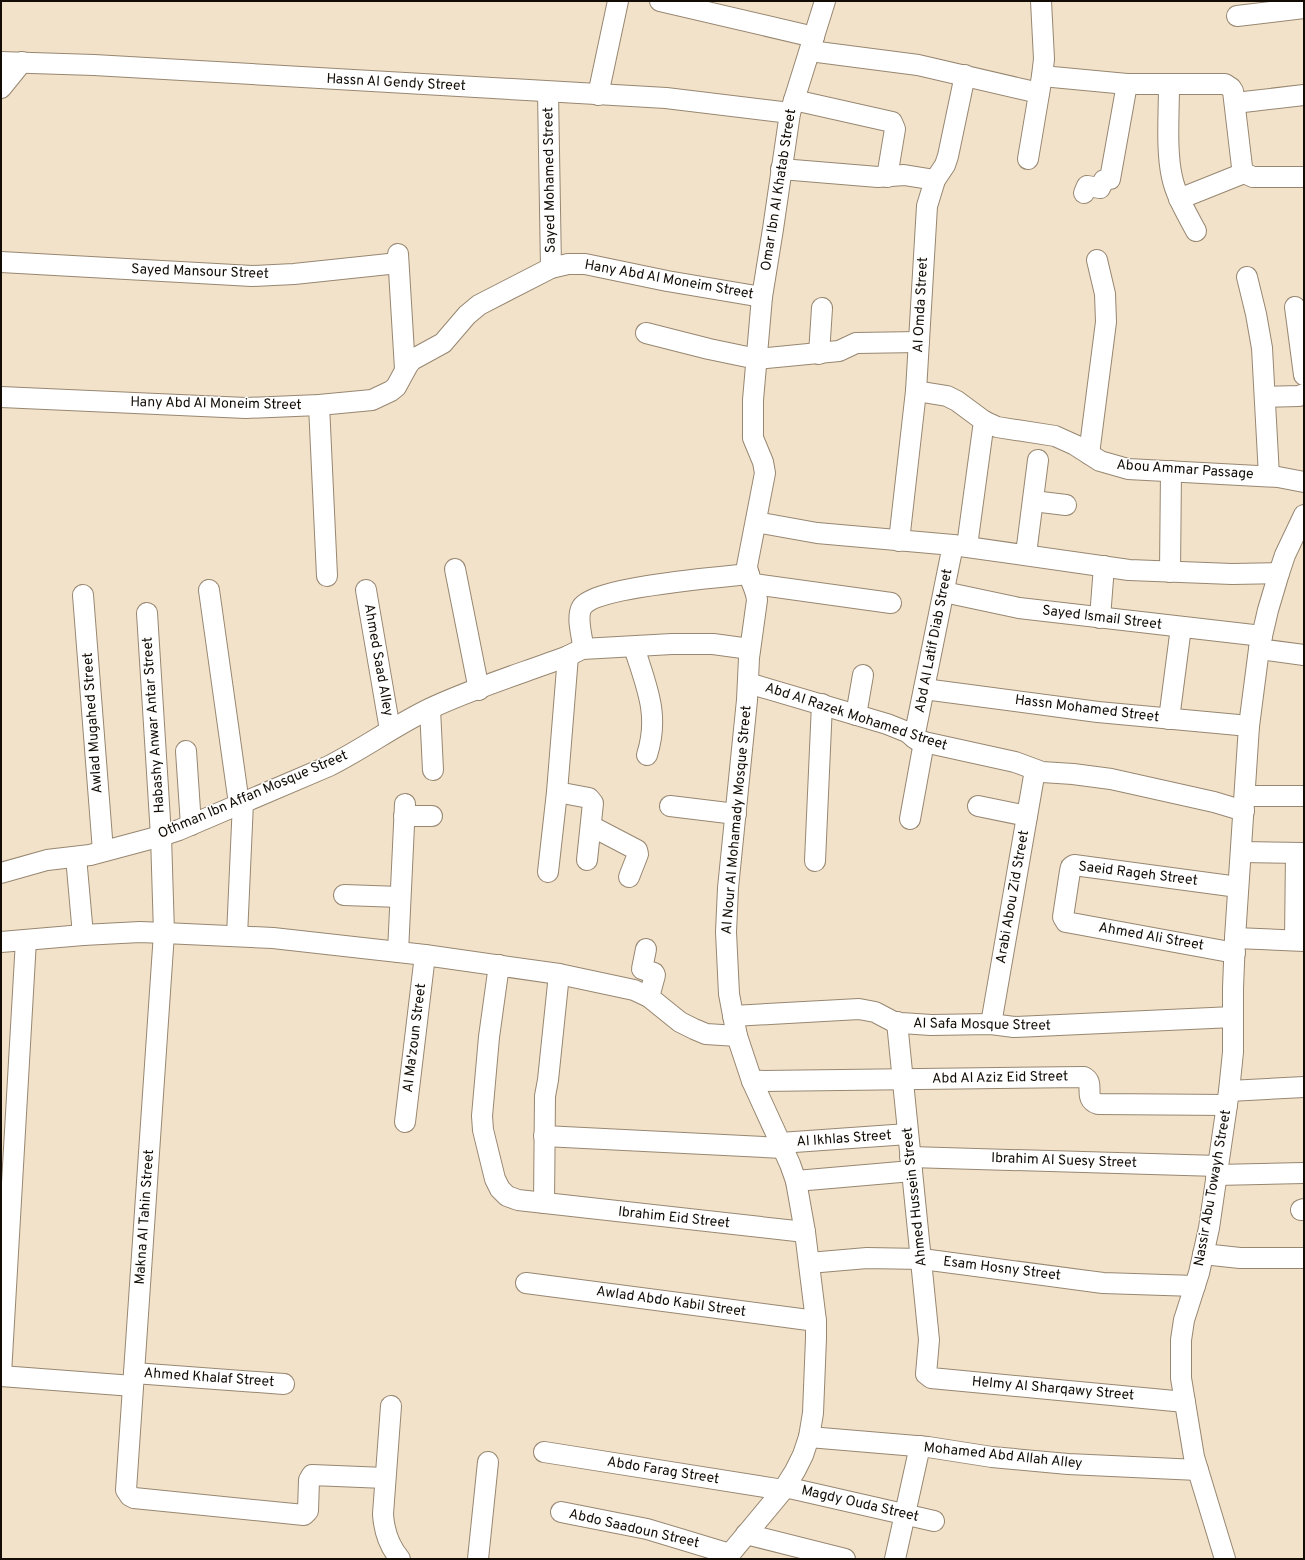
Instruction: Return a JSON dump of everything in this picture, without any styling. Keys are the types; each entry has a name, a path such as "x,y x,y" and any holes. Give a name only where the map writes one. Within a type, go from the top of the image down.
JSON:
{"street":[{"path":"598,95 618,1"},
{"path":"660,1 812,44 965,76 1041,84 1225,84 1233,91 1244,174"},
{"name":"Omar Ibn Al Khatab Street","path":"757,359 762,297 792,107 825,1"},
{"path":"1028,159 1041,84 1044,42 1041,1"},
{"path":"1237,16 1304,8"},
{"name":"Hassn Al Gendy Street","path":"1,62 102,66 666,98 792,107 892,122 895,129 887,176"},
{"path":"1,88 22,62"},
{"name":"Al Omda Street","path":"898,540 916,391 927,206 935,180 948,156 965,76"},
{"path":"1084,193 1087,186 1100,188 1104,180 1110,179 1127,84"},
{"path":"1169,85 1169,162 1172,178 1179,198 1196,231"},
{"name":"Sayed Mohamed Street","path":"548,92 551,268"},
{"path":"1235,103 1304,95"},
{"path":"781,169 887,176 904,175 935,180"},
{"path":"1179,198 1244,174 1253,177 1304,177"},
{"name":"Sayed Mansour Street","path":"1,262 252,276 294,274 398,258 405,369"},
{"path":"1089,454 1106,322 1105,294 1097,260"},
{"name":"Hany Abd Al Moneim Street","path":"1,397 246,408 319,405 372,400 396,387 405,369 412,360 443,343 466,315 479,305 551,268 568,264 585,264 667,281 762,297"},
{"path":"1247,277 1260,331 1269,476"},
{"path":"1296,306 1304,375"},
{"path":"819,354 822,308"},
{"path":"646,333 709,349 757,359 839,351 856,343 919,342"},
{"name":"Al Nour Al Mohamady Mosque Street","path":"729,1556 784,1489 800,1460 809,1437 813,1413 816,1321 805,1232 796,1182 790,1164 752,1080 737,1036 729,994 726,932 728,888 750,649 757,600 747,566 765,473 763,462 753,438 753,400 757,359"},
{"name":"Abou Ammar Passage","path":"916,391 947,396 957,401 984,421 997,427 1055,436 1075,445 1100,461 1122,468 1269,476 1304,482"},
{"path":"1265,397 1299,396 1304,394"},
{"path":"319,405 327,576"},
{"name":"Abd Al Latif Diab Street","path":"910,819 924,689 944,592 960,546 984,421"},
{"path":"1026,554 1038,460"},
{"path":"1170,572 1171,471"},
{"path":"1033,501 1066,505"},
{"name":"Nassir Abu Towayh Street","path":"1225,1559 1194,1456 1181,1378 1181,1340 1184,1320 1209,1228 1228,1098 1233,1052 1235,946 1249,726 1261,642 1268,610 1285,555 1304,516"},
{"path":"756,522 817,533 960,546 1026,554 1129,570 1232,574 1279,573"},
{"path":"1100,618 1104,566"},
{"path":"455,569 479,690"},
{"path":"548,872 556,792 575,653 583,646 580,612 584,604 599,596 692,579 751,579 891,603"},
{"path":"209,590 241,803 237,936"},
{"name":"Ahmed Saad Alley","path":"366,590 390,730"},
{"name":"Sayed Ismail Street","path":"944,592 1019,608 1180,627 1261,642 1304,655"},
{"name":"Awlad Mugahed Street","path":"83,596 103,851"},
{"name":"Habashy Anwar Antar Street","path":"146,613 161,836 164,933"},
{"path":"1169,719 1180,627"},
{"name":"Othman Ibn Affan Mosque Street","path":"1,873 47,860 76,857 103,851 161,836 191,825 329,766 390,730 430,709 575,653 672,644 713,644 750,649"},
{"path":"634,648 648,692 652,711 652,732 647,755"},
{"path":"856,715 863,675"},
{"name":"Abd Al Razek Mohamed Street","path":"748,683 856,715 907,732 919,740 1015,762 1026,765 1035,770 1049,773 1073,774 1111,779 1214,802 1245,804 1304,796"},
{"name":"Hassn Mohamed Street","path":"924,689 1098,712 1249,726"},
{"path":"815,861 822,704"},
{"path":"430,709 433,770"},
{"path":"186,751 191,825"},
{"name":"Arabi Abou Zid Street","path":"991,1024 1035,770"},
{"path":"556,792 589,798 592,800 593,803 587,860"},
{"path":"670,806 736,814"},
{"path":"978,806 1027,816"},
{"path":"398,952 404,810 432,816"},
{"path":"591,826 637,850 638,854 629,877"},
{"path":"1241,852 1300,853 1300,941"},
{"path":"76,857 83,935"},
{"name":"Saeid Rageh Street","path":"1066,922 1064,920 1063,913 1070,871 1071,867 1074,865 1238,887"},
{"path":"344,895 400,897"},
{"name":"Ahmed Ali Street","path":"1066,922 1235,946 1300,941"},
{"path":"1,942 140,932 272,938 425,955 559,974 634,990 649,997 680,1022 694,1029 706,1034 737,1036"},
{"name":"Makna Al Tahin Street","path":"164,933 126,1490 128,1494 134,1498 304,1515 308,1511 309,1480 312,1476 385,1478"},
{"path":"1,1375 10,1075 26,940"},
{"path":"646,949 642,969 654,973 655,975 649,997"},
{"name":"Al Ma'zoun Street","path":"405,1122 425,955"},
{"name":"Ibrahim Eid Street","path":"499,965 489,1038 482,1116 483,1130 495,1179 500,1189 508,1196 518,1200 805,1232"},
{"path":"544,1203 545,1096 559,974"},
{"name":"Al Safa Mosque Street","path":"733,1016 859,1009 875,1012 897,1022 931,1025 991,1024 1014,1027 1233,1018"},
{"name":"Ahmed Hussein Street","path":"897,1022 922,1258 929,1340 926,1371"},
{"name":"Abd Al Aziz Eid Street","path":"752,1080 1084,1077 1087,1078 1089,1082 1091,1100 1098,1104 1228,1098"},
{"path":"1228,1098 1304,1087"},
{"name":"Al Ikhlas Street","path":"544,1136 781,1146 908,1134"},
{"name":"Ibrahim Al Suesy Street","path":"796,1182 911,1164 1304,1173"},
{"path":"1203,1254 1240,1258 1304,1258"},
{"name":"Esam Hosny Street","path":"809,1263 867,1258 922,1258 1103,1283 1194,1286"},
{"name":"Awlad Abdo Kabil Street","path":"526,1283 816,1321"},
{"name":"Helmy Al Sharqawy Street","path":"926,1371 926,1374 931,1378 1185,1402"},
{"name":"Ahmed Khalaf Street","path":"1,1375 284,1384"},
{"path":"391,1406 383,1514 384,1528 393,1550 400,1559"},
{"name":"Mohamed Abd Allah Alley","path":"809,1437 920,1446 992,1457 1068,1464 1198,1470"},
{"path":"895,1559 920,1446"},
{"name":"Abdo Farag Street","path":"544,1452 784,1489"},
{"path":"478,1559 488,1462"},
{"name":"Magdy Ouda Street","path":"784,1489 934,1521"},
{"name":"Abdo Saadoun Street","path":"561,1512 647,1529 729,1556"},
{"path":"746,1534 845,1559"}]}
